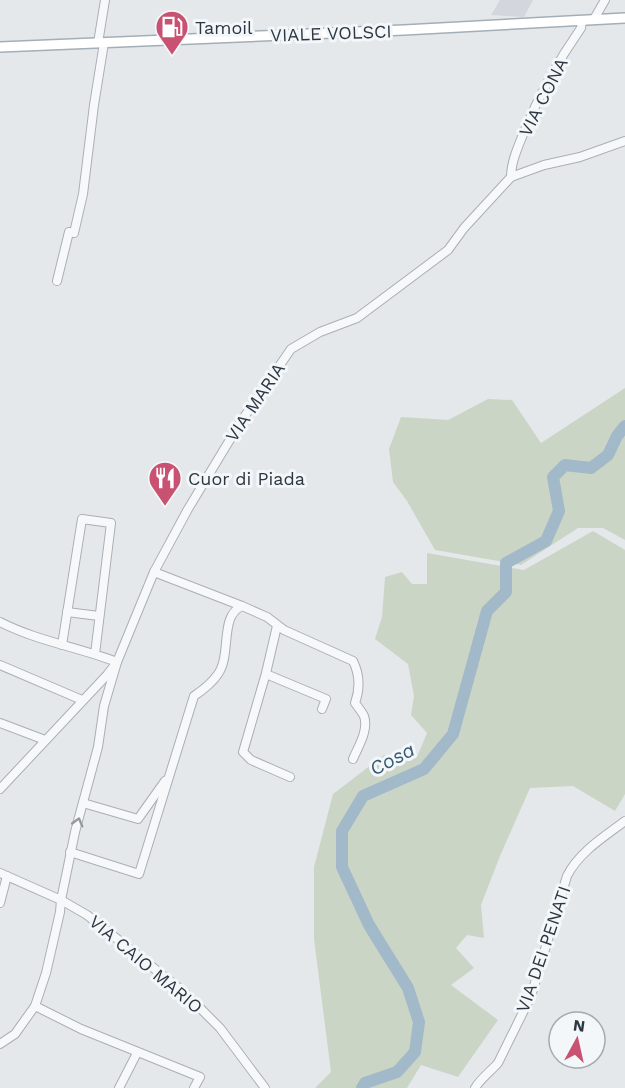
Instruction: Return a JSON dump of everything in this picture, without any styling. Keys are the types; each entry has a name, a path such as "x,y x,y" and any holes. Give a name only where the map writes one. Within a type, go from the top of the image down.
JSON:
{"main road":[{"name":"VIALE VOLSCI","path":"0,47 625,18"}],"street":[{"path":"57,281 69,232 74,232 83,194 105,0"},
{"path":"594,19 605,0"},
{"name":"VIA CONA","path":"511,177 511,168 519,144 537,101 581,28 582,20"},
{"name":"VIA MARIA","path":"0,789 117,662 154,572 203,483 240,423 291,349 320,332 357,318 448,249 511,177 625,141"},
{"path":"62,645 82,519 111,523 95,654"},
{"path":"154,572 267,617 277,626 353,661 359,682 359,693 355,704 364,715 365,724 353,759"},
{"path":"70,852 139,874 194,696 219,674 226,651 227,625 231,615 242,606"},
{"path":"67,612 99,616"},
{"path":"0,622 117,662 104,706 98,747 70,852 60,912 46,973 35,1006 15,1034 0,1044"},
{"path":"277,626 266,674 243,752 251,760 290,777"},
{"path":"0,665 82,700"},
{"path":"266,674 326,699 322,709"},
{"path":"0,723 45,740"},
{"path":"83,802 138,819 169,774"},
{"name":"VIA DEI PENATI","path":"475,1088 498,1063 531,996 572,866 625,821"},
{"path":"0,903 4,875"},
{"name":"VIA CAIO MARIO","path":"4,875 61,900 87,915 185,993 220,1028 265,1088"},
{"path":"35,1006 81,1029 200,1077 194,1088"},
{"path":"119,1088 137,1053"}],"shaded area":[{"path":"500,0 533,0 524,17 491,15"}],"green space":[{"path":"625,388 625,540 603,528 578,528 521,565 435,550 407,501 393,482 389,449 401,417 448,420 488,399 512,400 541,443"},
{"path":"593,531 625,550 625,794 615,811 573,786 530,788 481,905 484,938 467,935 456,948 474,968 451,985 498,1020 458,1077 421,1065 407,1088 315,1088 331,1072 314,939 314,867 333,794 384,755 417,757 427,733 411,715 414,696 408,664 375,639 382,617 385,577 402,572 412,584 427,584 427,553 524,570"}],"waterway":[{"name":"Cosa","path":"362,1088 365,1083 397,1072 415,1052 419,1022 408,988 369,925 342,867 342,831 363,796 424,769 453,734 487,611 506,592 506,563 546,541 559,511 553,477 565,465 591,468 608,455 617,436 625,426"}],"place":[{"name":"Tamoil","path":"172,56"},
{"name":"Cuor di Piada","path":"165,507"}]}
